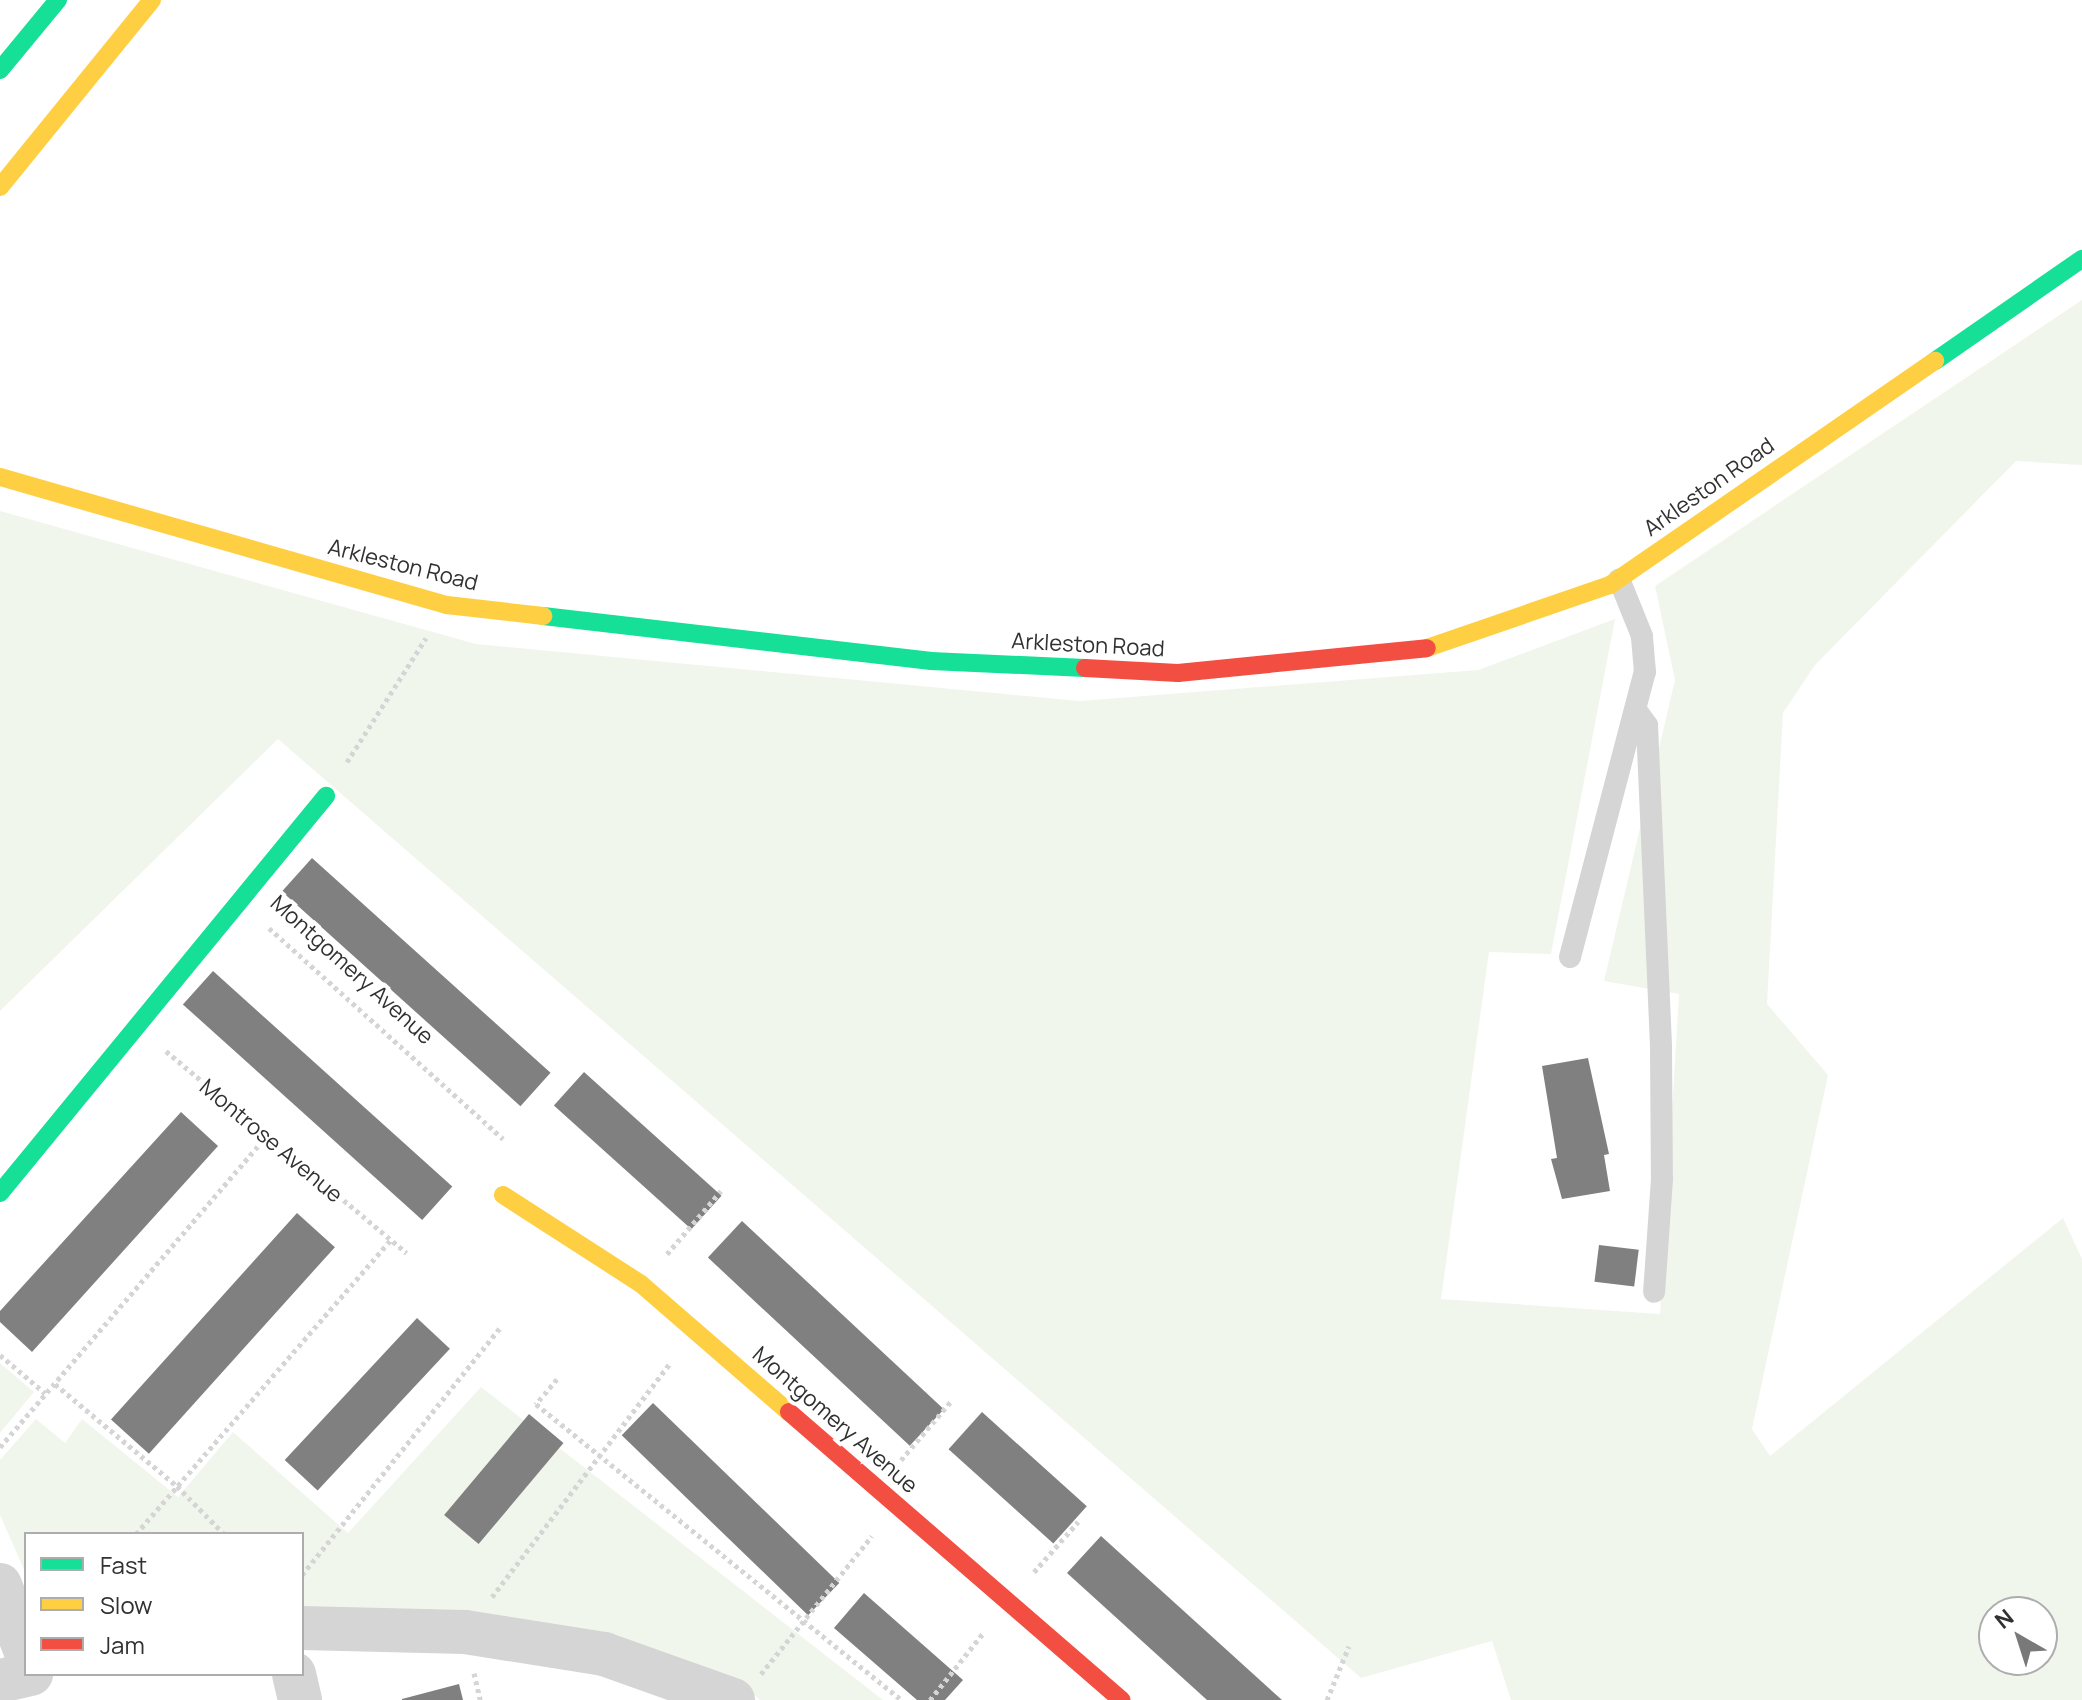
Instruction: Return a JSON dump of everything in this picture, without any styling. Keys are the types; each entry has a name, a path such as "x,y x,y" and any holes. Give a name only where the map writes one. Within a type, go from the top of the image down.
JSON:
{"main road":[{"path":"0,70 58,0"},
{"path":"0,187 152,0"},
{"name":"Arkleston Road","path":"0,477 447,605 931,661 1178,673 1423,649 1619,579 2082,259"},
{"path":"0,1193 326,796"},
{"name":"Montgomery Avenue","path":"503,1195 641,1284 1122,1700"}],"street":[{"path":"0,1585 24,1647"},
{"path":"304,1628 465,1632 604,1654 746,1689"},
{"path":"0,1681 24,1676"},
{"path":"294,1676 300,1700"}],"lane":[{"path":"1570,957 1645,672 1642,636 1619,579"},
{"path":"1636,710 1647,725 1661,1049 1662,1179 1654,1292"}],"path":[{"path":"326,796 447,605"},
{"name":"Montgomery Avenue","path":"239,901 503,1139"},
{"name":"Montrose Avenue","path":"137,1026 264,1139 407,1253"},
{"path":"0,1447 264,1139"},
{"path":"663,1258 721,1191"},
{"path":"138,1532 391,1240"},
{"path":"304,1573 500,1328"},
{"path":"465,1632 695,1330"},
{"path":"0,1355 45,1393"},
{"path":"557,1379 536,1404 901,1700"},
{"path":"55,1384 177,1486 222,1532"},
{"path":"877,1488 953,1399"},
{"path":"746,1689 897,1505"},
{"path":"930,1700 1008,1602 1078,1522"},
{"path":"1327,1700 1349,1646"}],"shaded area":[{"path":"2082,300 2082,465 2016,461 1815,665 1783,713 1767,1004 1828,1075 1752,1429 1770,1456 2063,1218 2082,1259 2082,1700 1511,1700 1492,1641 1361,1678 278,739 0,1011 0,511 476,644 1080,701 1478,670 1615,619 1551,954 1489,952 1441,1299 1660,1314 1679,994 1604,981 1675,680 1655,586"},
{"path":"0,1363 34,1392 0,1433"},
{"path":"481,1387 883,1700 760,1700 746,1688 304,1620 304,1532 24,1532 24,1569 0,1515 0,1460 36,1419 65,1443 82,1419 178,1497 233,1432 348,1533"}],"building":[{"path":"312,858 551,1073 520,1106 282,891"},
{"path":"213,971 452,1186 422,1220 183,1004"},
{"path":"1588,1058 1609,1154 1604,1155 1610,1191 1562,1199 1551,1159 1557,1158 1542,1066"},
{"path":"584,1072 721,1196 691,1229 554,1105"},
{"path":"181,1112 218,1146 32,1352 0,1322 0,1311"},
{"path":"297,1213 335,1247 149,1454 111,1420"},
{"path":"742,1221 944,1409 910,1446 708,1258"},
{"path":"1599,1245 1639,1250 1634,1287 1594,1282"},
{"path":"417,1318 450,1349 318,1491 285,1460"},
{"path":"653,1403 839,1583 808,1615 622,1435"},
{"path":"982,1412 1087,1506 1053,1544 949,1449"},
{"path":"529,1414 563,1443 479,1544 444,1515"},
{"path":"1101,1536 1282,1700 1207,1700 1067,1573"},
{"path":"864,1593 963,1680 945,1700 917,1700 834,1628"},
{"path":"459,1684 463,1700 402,1700 402,1699"}],"traffic: fast":[{"path":"0,70 58,0"},
{"path":"1935,361 2082,259"},
{"path":"543,616 931,661 1085,668"},
{"path":"0,1193 326,796"}],"traffic: slow":[{"path":"0,187 152,0"},
{"path":"1427,648 1610,585 1935,361"},
{"path":"0,477 447,605 543,616"},
{"path":"503,1195 641,1284 789,1412"}],"traffic: jam":[{"path":"1085,668 1178,673 1427,648"},
{"path":"789,1412 1122,1700"}]}
